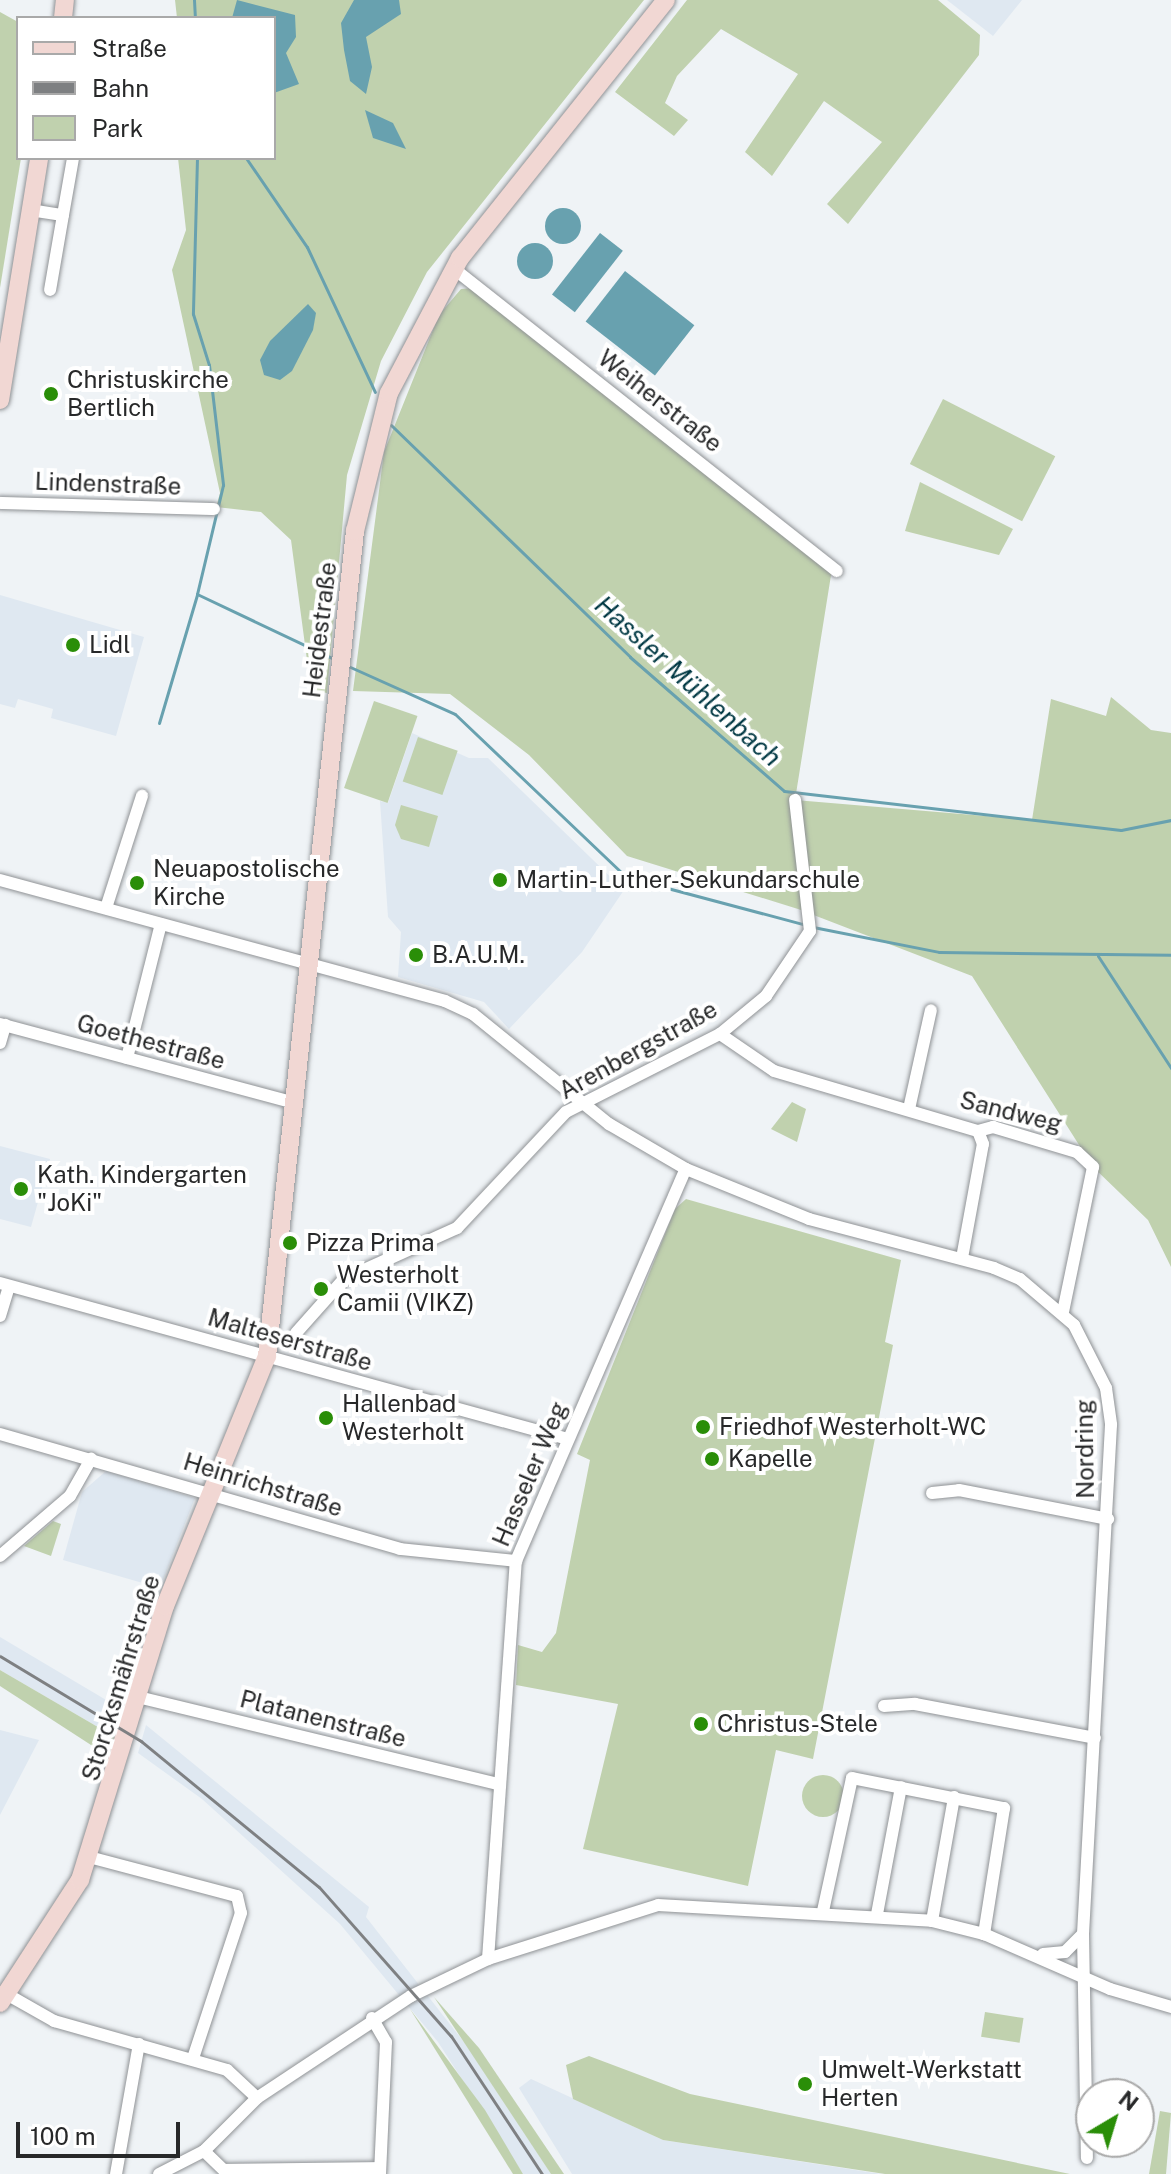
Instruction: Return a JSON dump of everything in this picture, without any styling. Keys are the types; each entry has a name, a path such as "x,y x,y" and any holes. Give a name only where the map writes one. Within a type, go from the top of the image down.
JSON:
{"main road":[{"name":"Heidestraße","path":"267,1356 291,1102 340,660 371,448 414,334 453,268 666,0"},
{"path":"0,400 39,160"},
{"name":"Storcksmährstraße","path":"2,1996 64,1911 89,1857 138,1697 211,1491 267,1356"}],"street":[{"path":"50,290 73,160"},
{"path":"30,210 63,215"},
{"name":"Weiherstraße","path":"453,268 837,571"},
{"name":"Lindenstraße","path":"0,503 214,509"},
{"path":"106,908 142,796"},
{"name":"Arenbergstraße","path":"296,1333 344,1279 457,1228 583,1103 720,1034 766,996 810,931 811,913 795,800"},
{"name":"Nordring","path":"0,880 307,962 473,1014 583,1103 686,1169 809,1219 962,1258 1020,1279 1063,1312 1106,1388 1108,1519 1083,1934 1085,2078"},
{"path":"127,1058 161,924"},
{"path":"909,1109 931,1010"},
{"path":"0,1043 2,1025"},
{"name":"Goethestraße","path":"2,1025 291,1102"},
{"name":"Sandweg","path":"720,1034 774,1071 978,1131 993,1127 1077,1152 1093,1167 1063,1312"},
{"path":"962,1258 983,1144 978,1131"},
{"name":"Hasseler Weg","path":"488,1959 516,1561 686,1169"},
{"path":"0,1316 4,1284"},
{"name":"Malteserstraße","path":"4,1284 568,1439"},
{"name":"Heinrichstraße","path":"0,1434 211,1491 400,1549 516,1561"},
{"path":"0,1556 70,1496 91,1459"},
{"path":"932,1493 959,1490 1108,1519"},
{"name":"Platanenstraße","path":"138,1697 498,1784"},
{"path":"884,1706 915,1704 1095,1738"},
{"path":"823,1911 848,1780 901,1787 1006,1811 984,1934"},
{"path":"877,1914 901,1787"},
{"path":"932,1921 954,1797"},
{"path":"89,1857 237,1896 241,1913 193,2058"},
{"path":"159,2174 204,2151 257,2098 372,2018 488,1959 658,1905 877,1914 932,1921 984,1934 1041,1954 1083,1974 1171,2007"},
{"path":"1041,1954 1065,1952 1083,1934"},
{"path":"2,1996 54,2021 227,2070 257,2098"},
{"path":"204,2151 224,2170 380,2171 386,2042 372,2018"},
{"path":"116,2174 139,2044"}],"shaded area":[{"path":"947,0 1022,0 993,36"},
{"path":"0,595 144,637 116,736 51,718 53,709 18,699 15,708 0,704"},
{"name":"Martin-Luther-Sekundarschule","path":"412,733 469,758 488,758 624,890 582,952 509,1029 484,1002 398,977 401,932 388,917 380,801 388,803"},
{"name":"Kath. Kindergarten \"JoKi\"","path":"0,1146 50,1159 31,1227 0,1219"},
{"path":"106,1471 195,1498 160,1588 63,1560 82,1492"},
{"path":"0,1637 123,1710 115,1737 0,1670"},
{"path":"146,1725 369,1907 366,1917 478,2060 551,2174 523,2174 438,2042 340,1924 202,1799 138,1753"},
{"path":"0,1730 39,1740 0,1815"},
{"path":"531,2079 663,2140 881,2174 572,2174 519,2088"}],"green space":[{"path":"175,0 644,0 427,272 381,361 347,475 327,693 311,690 291,540 261,512 216,507 220,493 172,270 186,230 178,160 276,160 276,16 177,16"},
{"path":"687,0 938,0 980,35 979,55 848,224 827,204 882,142 824,101 772,176 745,152 798,74 721,29 677,76 665,103 688,120 674,136 615,92"},
{"path":"0,12 16,21 16,160 21,160 0,288"},
{"path":"474,288 832,569 795,800 1032,820 1051,699 1106,716 1111,697 1151,730 1171,733 1171,1267 1148,1220 1093,1167 972,976 798,909 627,856 529,755 450,694 353,691 384,452 439,315 461,289"},
{"path":"943,399 1055,456 1022,521 910,464"},
{"path":"920,482 1013,529 999,555 905,531"},
{"path":"374,701 417,716 388,803 344,788"},
{"path":"418,737 458,751 442,795 403,781"},
{"path":"401,805 438,816 429,847 401,839 395,825"},
{"path":"792,1102 806,1109 797,1142 771,1129"},
{"path":"686,1199 901,1260 885,1342 893,1345 813,1759 776,1750 748,1886 583,1849 618,1704 516,1685 518,1645 542,1652 556,1633 590,1460 577,1454 675,1209"},
{"path":"53,1521 61,1524 51,1556 24,1546"},
{"path":"0,1670 115,1737 108,1756 0,1686"},
{"path":"823,1775 838,1781 844,1796 838,1811 823,1817 808,1811 802,1796 808,1781"},
{"path":"434,1997 479,2048 564,2174 551,2174"},
{"path":"410,2009 485,2110 523,2174 513,2174"},
{"path":"985,2012 1024,2018 1020,2043 981,2037"},
{"path":"589,2056 690,2094 1070,2174 885,2174 663,2140 573,2099 566,2065"},
{"path":"1160,2111 1171,2113 1166,2174 1149,2174 1152,2158 1155,2158"}],"water":[{"path":"237,0 295,15 296,37 286,53 299,84 276,92 276,16 233,16"},
{"path":"354,0 399,0 401,14 366,37 372,67 366,94 350,81 344,50 341,23"},
{"path":"365,110 393,123 406,149 373,138"},
{"path":"563,208 576,213 581,226 576,239 563,244 550,239 545,226 550,213"},
{"path":"600,233 623,251 575,312 552,294"},
{"path":"535,243 548,248 553,261 548,274 535,279 522,274 517,261 522,248"},
{"path":"625,271 694,325 655,376 586,321"},
{"path":"308,304 316,313 313,330 292,371 280,380 264,375 260,360 270,341"}],"waterway":[{"name":"Hassler Mühlenbach","path":"194,0 195,16"},
{"path":"197,160 193,314 209,365 223,485 197,594 334,659"},
{"name":"Hassler Mühlenbach","path":"247,160 307,247 375,392"},
{"name":"Hassler Mühlenbach","path":"391,425 630,657 784,791 1121,830 1171,820"},
{"path":"159,723 197,595"},
{"path":"348,666 455,714 626,877 806,925"},
{"path":"813,927 939,952 1171,955"},
{"path":"1098,956 1171,1068"}],"railway":[{"path":"0,1656 141,1741 319,1887 451,2036 542,2174"}],"place":[{"name":"Christuskirche Bertlich","path":"51,394"},
{"name":"Lidl","path":"73,645"},
{"name":"Martin-Luther-Sekundarschule","path":"500,880"},
{"name":"Neuapostolische Kirche","path":"137,883"},
{"name":"B.A.U.M.","path":"416,955"},
{"name":"Kath. Kindergarten \"JoKi\"","path":"21,1189"},
{"name":"Pizza Prima","path":"290,1243"},
{"name":"Westerholt Camii (VIKZ)","path":"321,1289"},
{"name":"Hallenbad Westerholt","path":"326,1418"},
{"name":"Friedhof Westerholt-WC","path":"703,1427"},
{"name":"Kapelle","path":"712,1459"},
{"name":"Christus-Stele","path":"701,1724"},
{"name":"Umwelt-Werkstatt Herten","path":"805,2084"}]}
